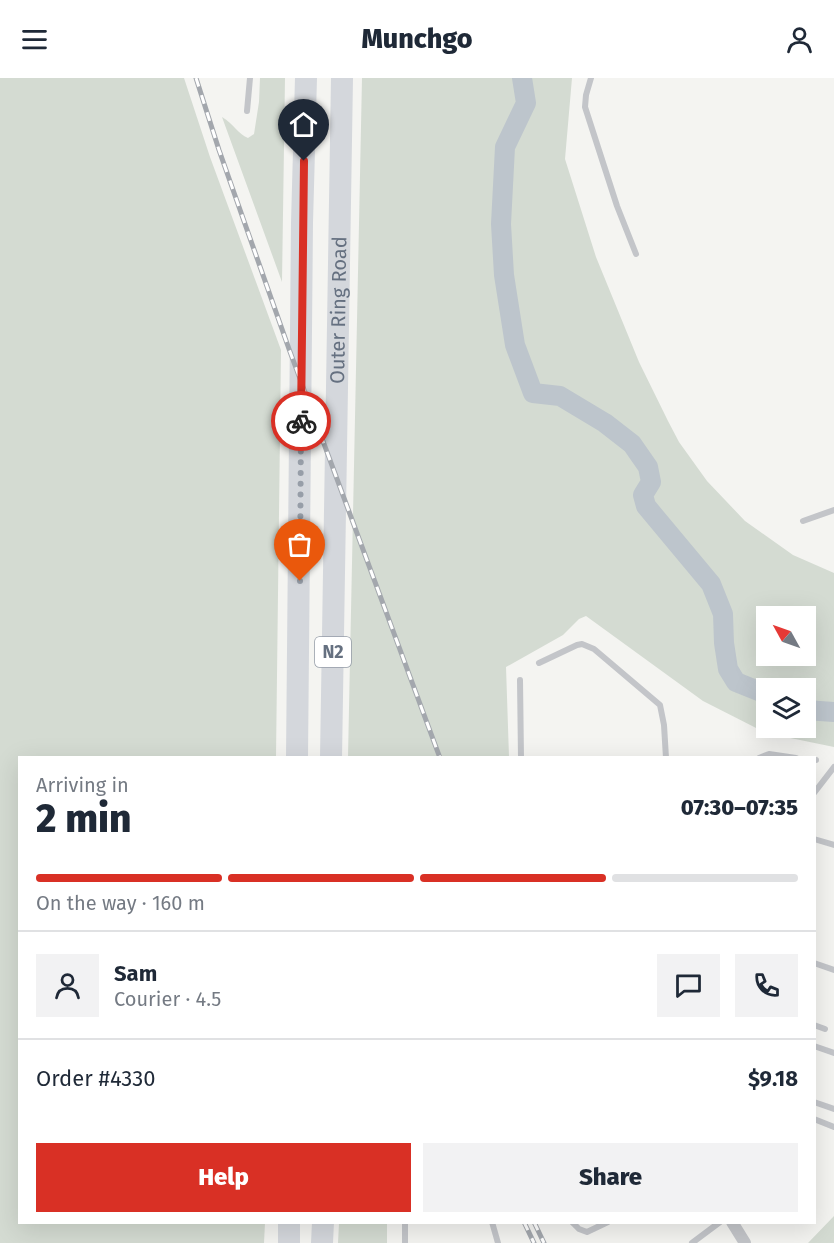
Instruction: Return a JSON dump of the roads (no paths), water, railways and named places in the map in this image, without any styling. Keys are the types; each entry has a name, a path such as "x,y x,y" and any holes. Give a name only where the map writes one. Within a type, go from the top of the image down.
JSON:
{"highway":[{"name":"Outer Ring Road","path":"297,756 302,223 306,78"},
{"name":"Outer Ring Road","path":"332,756 342,78"},
{"path":"288,1243 289,1224"},
{"path":"322,1224 322,1243"}],"street":[{"path":"733,1224 740,1241"}],"lane":[{"path":"247,111 250,78"},
{"path":"591,78 585,107 617,206 636,254"},
{"path":"803,521 834,510"},
{"path":"539,663 577,645 582,644 594,649 660,705 666,756"},
{"path":"520,680 521,756"},
{"path":"764,756 769,754 782,756"},
{"path":"816,790 834,768"},
{"path":"816,840 834,845"},
{"path":"816,964 834,970"},
{"path":"816,1026 825,1029"},
{"path":"816,1047 834,1053"},
{"path":"816,1103 834,1109"},
{"path":"816,1120 834,1127"},
{"path":"405,1224 405,1243"},
{"path":"493,1224 498,1243"},
{"path":"574,1224 587,1232 604,1224"},
{"path":"692,1243 717,1224"}],"waterway":[{"path":"522,78 526,103 505,147 501,224 504,275 515,345 533,393 560,396 605,423 632,444 648,467 651,482 643,495 646,506 711,584 723,614 728,669 736,682 756,690"},
{"path":"816,711 834,712"}],"railway":[{"path":"196,78 289,349 439,756"},
{"path":"525,1224 534,1243"},
{"path":"535,1224 544,1243"}]}
